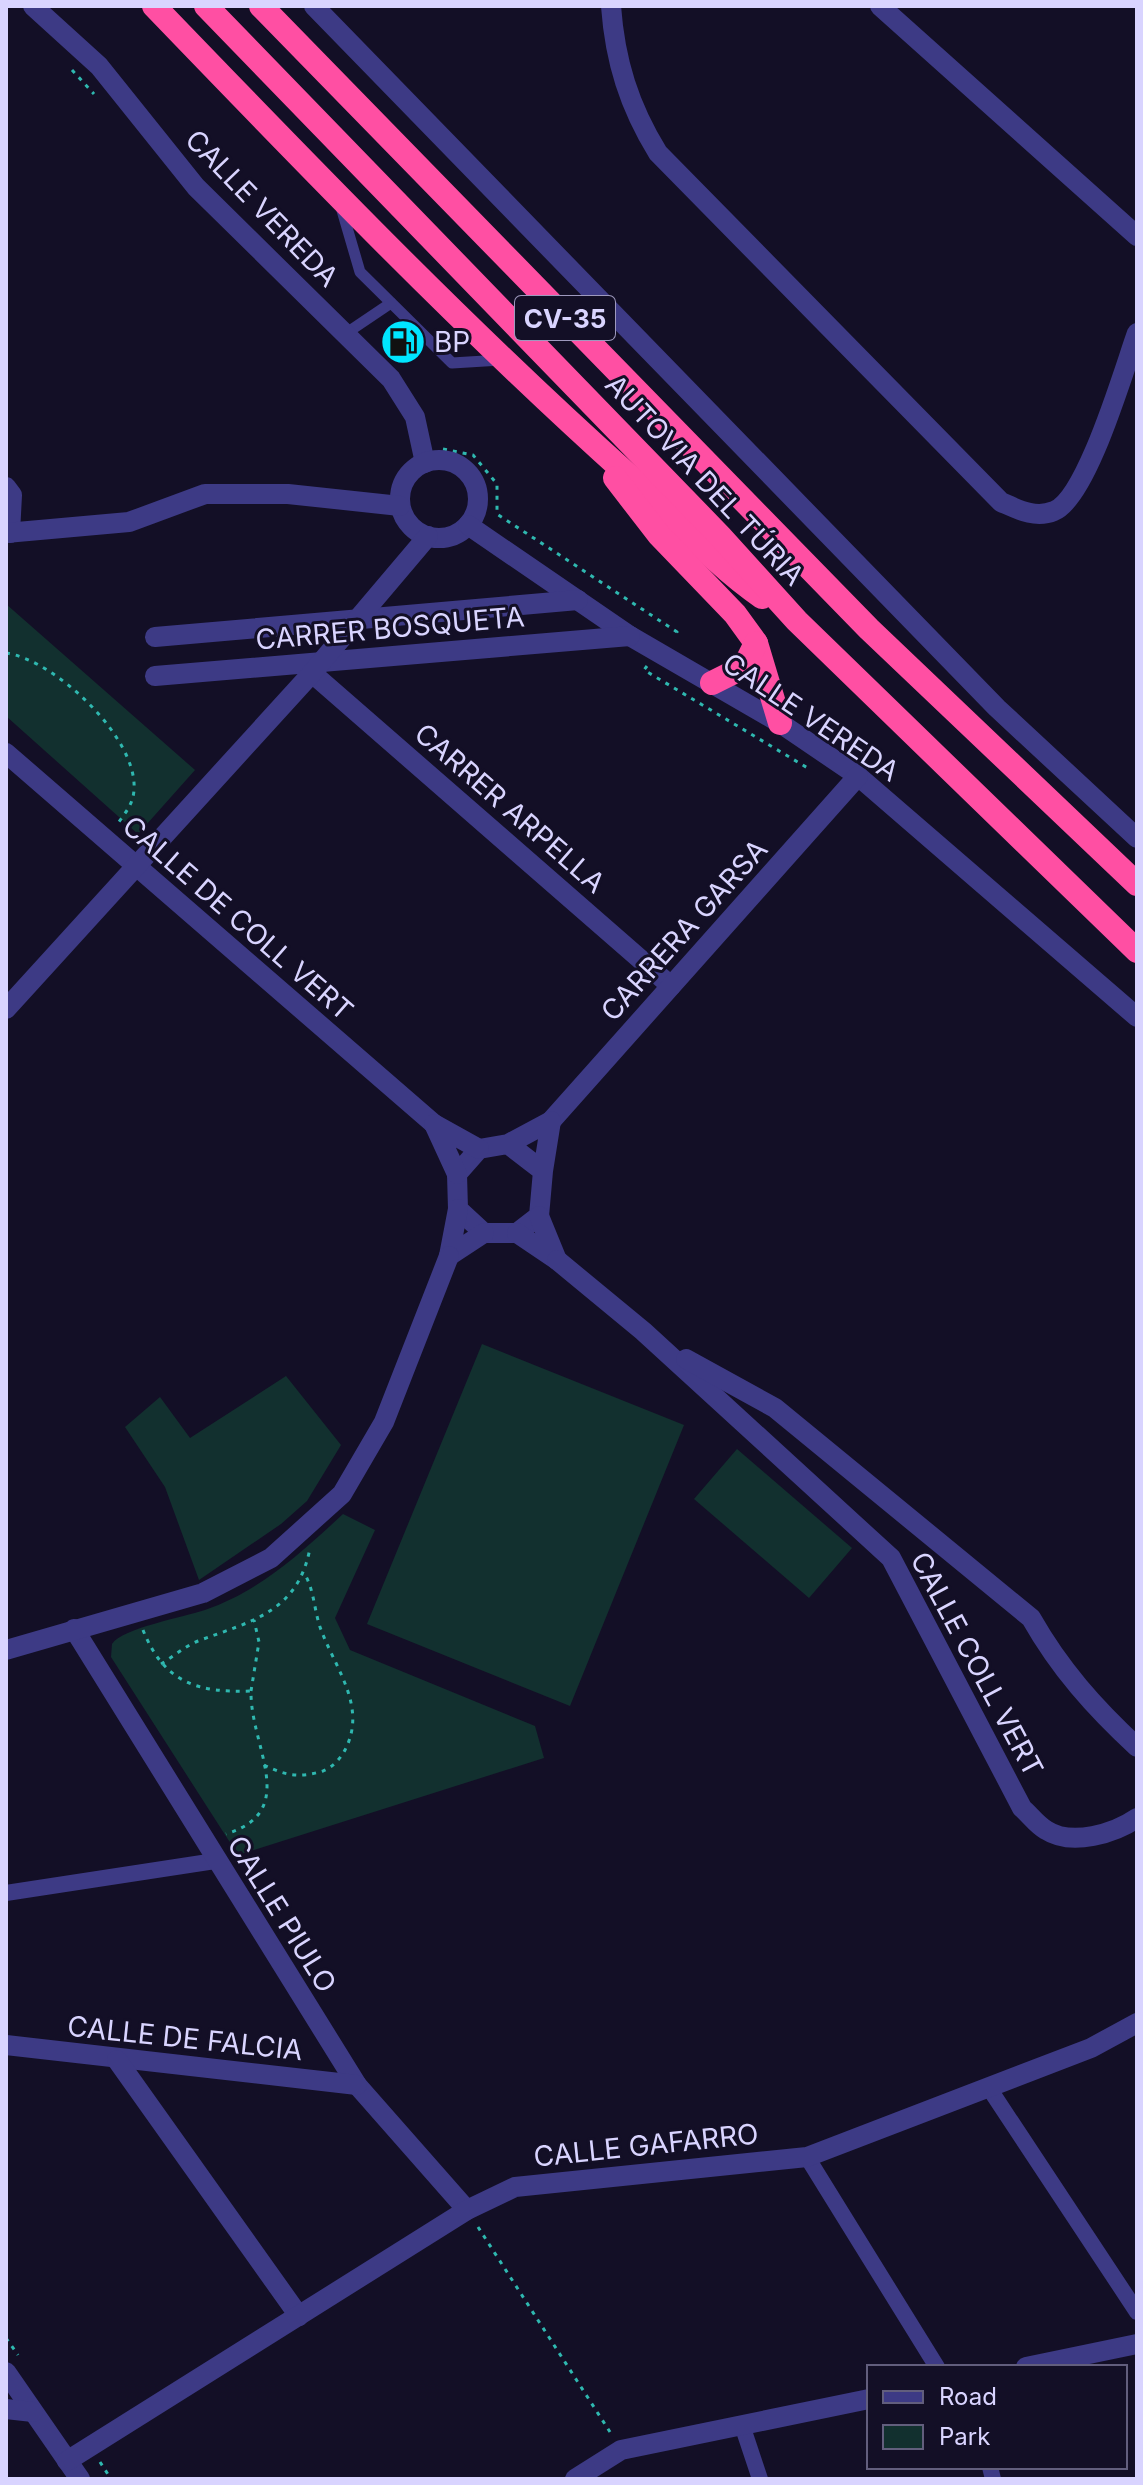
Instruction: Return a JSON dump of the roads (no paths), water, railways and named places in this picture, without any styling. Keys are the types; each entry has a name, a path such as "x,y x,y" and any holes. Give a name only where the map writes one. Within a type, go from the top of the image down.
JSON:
{"highway":[{"path":"154,6 339,198 574,426 661,504 730,575 797,621"},
{"name":"AUTOVIA DEL TÚRIA","path":"206,6 720,536 797,621 1137,951"},
{"name":"AUTOVIA DEL TÚRIA","path":"261,6 869,629 1137,884"},
{"path":"574,426 659,535 735,614 756,643 780,723"},
{"path":"712,683 744,667 756,643"}],"street":[{"name":"CALLE VEREDA","path":"33,6 99,66 196,187 391,379 415,417 425,463"},
{"path":"314,6 997,708 1137,838"},
{"path":"611,6 618,60 633,112 658,153 1001,502 1027,514 1054,511 1072,497 1087,471 1137,333"},
{"path":"880,6 1137,236"},
{"path":"451,462 471,477 478,502 468,525 449,536 428,536 410,525 400,506 405,480 425,463 451,462"},
{"path":"6,487 12,495 8,533 129,522 205,494 288,494 400,506"},
{"name":"CALLE VEREDA","path":"468,525 630,636 780,723 858,776 1137,1017"},
{"path":"6,1009 317,667 428,536"},
{"name":"CARRER BOSQUETA","path":"155,637 578,600"},
{"name":"CARRER BOSQUETA","path":"155,676 317,667 630,636"},
{"name":"CARRER ARPELLA","path":"317,667 671,986"},
{"name":"CALLE DE COLL VERT","path":"6,753 434,1124 479,1149"},
{"name":"CARRERA GARSA","path":"508,1144 551,1121 858,776"},
{"path":"449,1256 484,1233 517,1233 539,1216 551,1121"},
{"name":"CALLE DE COLL VERT","path":"434,1124 457,1174"},
{"path":"6,1650 203,1593 271,1558 342,1494 384,1422 449,1256 458,1209 457,1174 479,1149 508,1144 543,1171"},
{"path":"458,1209 484,1233"},
{"name":"CALLE COLL VERT","path":"539,1216 557,1260"},
{"name":"CALLE COLL VERT","path":"517,1233 557,1260 643,1331 891,1558 1022,1808 1048,1832 1075,1837 1117,1832 1137,1818"},
{"name":"CALLE COLL VERT","path":"643,1331 699,1367 775,1408 1031,1618 1055,1660 1095,1709 1137,1747"},
{"name":"CALLE PIULO","path":"74,1629 215,1861 357,2085 467,2210"},
{"path":"6,1893 215,1861"},
{"name":"CALLE GAFARRO","path":"67,2461 467,2210 515,2187 807,2157 1091,2048 1137,2023"},
{"name":"CALLE DE FALCIA","path":"6,2045 357,2085"},
{"path":"117,2060 299,2316"},
{"path":"989,2088 1137,2312"},
{"path":"807,2157 936,2365"},
{"path":"1036,2365 1137,2344"},
{"path":"6,2372 80,2479"},
{"path":"575,2479 621,2450 867,2399"},
{"path":"6,2409 33,2412"},
{"path":"742,2425 760,2479"}],"lane":[{"path":"339,198 360,272 452,363 507,360"},
{"path":"345,334 391,303"}],"place":[{"name":"BP","path":"403,342"}]}
